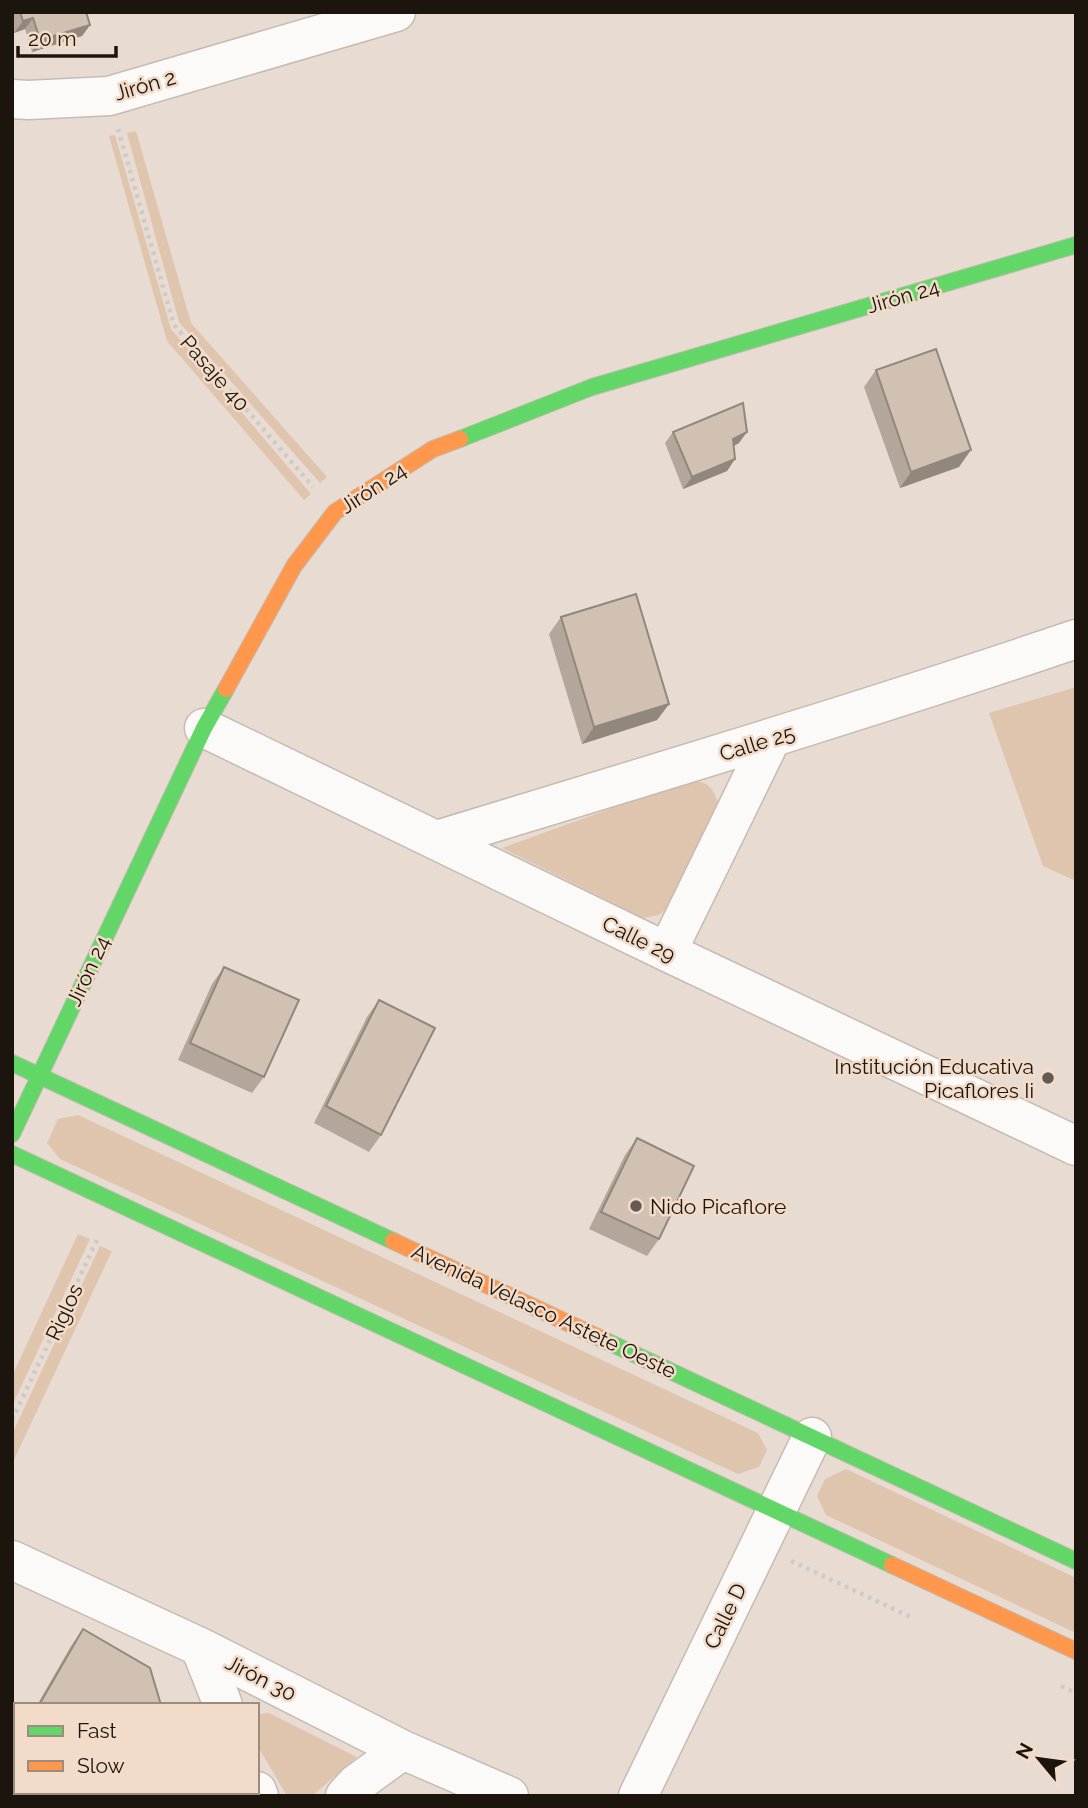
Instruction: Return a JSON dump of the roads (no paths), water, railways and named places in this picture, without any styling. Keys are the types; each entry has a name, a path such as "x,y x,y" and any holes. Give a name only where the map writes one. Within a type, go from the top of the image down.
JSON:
{"street":[{"name":"Jirón 2","path":"12,99 109,96 396,12"},
{"name":"Jirón 24","path":"12,1134 204,728 294,566 335,512 433,449 592,387 1076,246"},
{"name":"Calle 25","path":"436,840 771,739 1076,639"},
{"name":"Calle 29","path":"204,728 667,953 1076,1146"},
{"path":"667,953 771,739"},
{"name":"Avenida Velasco Astete Oeste","path":"12,1063 1076,1560"},
{"path":"12,1154 1076,1651"},
{"name":"Calle D","path":"638,1796 812,1437"},
{"name":"Jirón 30","path":"12,1560 200,1647 403,1750 509,1796"},
{"path":"200,1647 222,1703"},
{"path":"345,1796 356,1783 403,1750"}],"place":[{"name":"Institución Educativa Picaflores Ii","path":"1048,1078"},
{"name":"Nido Picaflore","path":"636,1206"}]}
